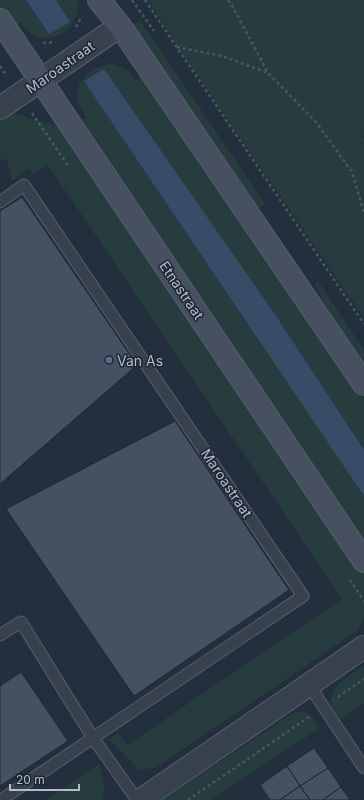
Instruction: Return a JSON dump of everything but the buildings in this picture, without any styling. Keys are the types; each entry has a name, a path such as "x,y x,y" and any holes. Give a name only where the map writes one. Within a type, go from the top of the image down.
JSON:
{"street":[{"path":"91,5 120,26 364,384"},
{"name":"Etnastraat","path":"0,20 364,561"},
{"name":"Maroastraat","path":"0,108 120,26"},
{"path":"141,800 364,647"}],"lane":[{"name":"Maroastraat","path":"0,202 24,185 303,596 1,800"},
{"path":"0,635 21,622 93,738 137,800"},
{"path":"309,685 364,768"}],"path":[{"path":"145,0 364,324"},
{"path":"228,0 268,73 316,122 352,172 364,213"},
{"path":"74,29 91,5"},
{"path":"40,42 50,43 56,41"},
{"path":"176,47 222,56 268,73"},
{"path":"188,800 364,680"}],"green space":[{"path":"0,0 26,0 49,34 70,21 56,0 78,0 75,17 66,30 60,35 52,38 44,38 33,35 20,23 14,28 0,7"},
{"path":"364,0 364,135 362,136 364,139 364,318 177,45 149,1"},
{"path":"140,20 265,204 255,210 131,26"},
{"path":"113,64 129,71 136,80 144,76 364,400 364,543 77,122 87,117 80,108 77,97 81,81 94,69"},
{"path":"13,113 62,127 364,571 364,618 357,631 155,768 139,770 109,739 118,733 127,745 342,599 48,165 33,174 29,168 12,181 7,158 0,162 0,121"},
{"path":"318,281 364,350 364,371 347,346 315,285"},
{"path":"364,666 364,703 341,720 333,709 331,701 332,694 340,683"},
{"path":"303,711 315,720 320,728 211,800 163,800 295,712"},
{"path":"99,764 105,785 102,800 46,800"}],"water":[{"path":"26,0 56,0 70,22 49,34"},
{"path":"104,69 274,313 364,450 364,496 84,81"}],"place":[{"name":"Van As","path":"109,360"}]}
